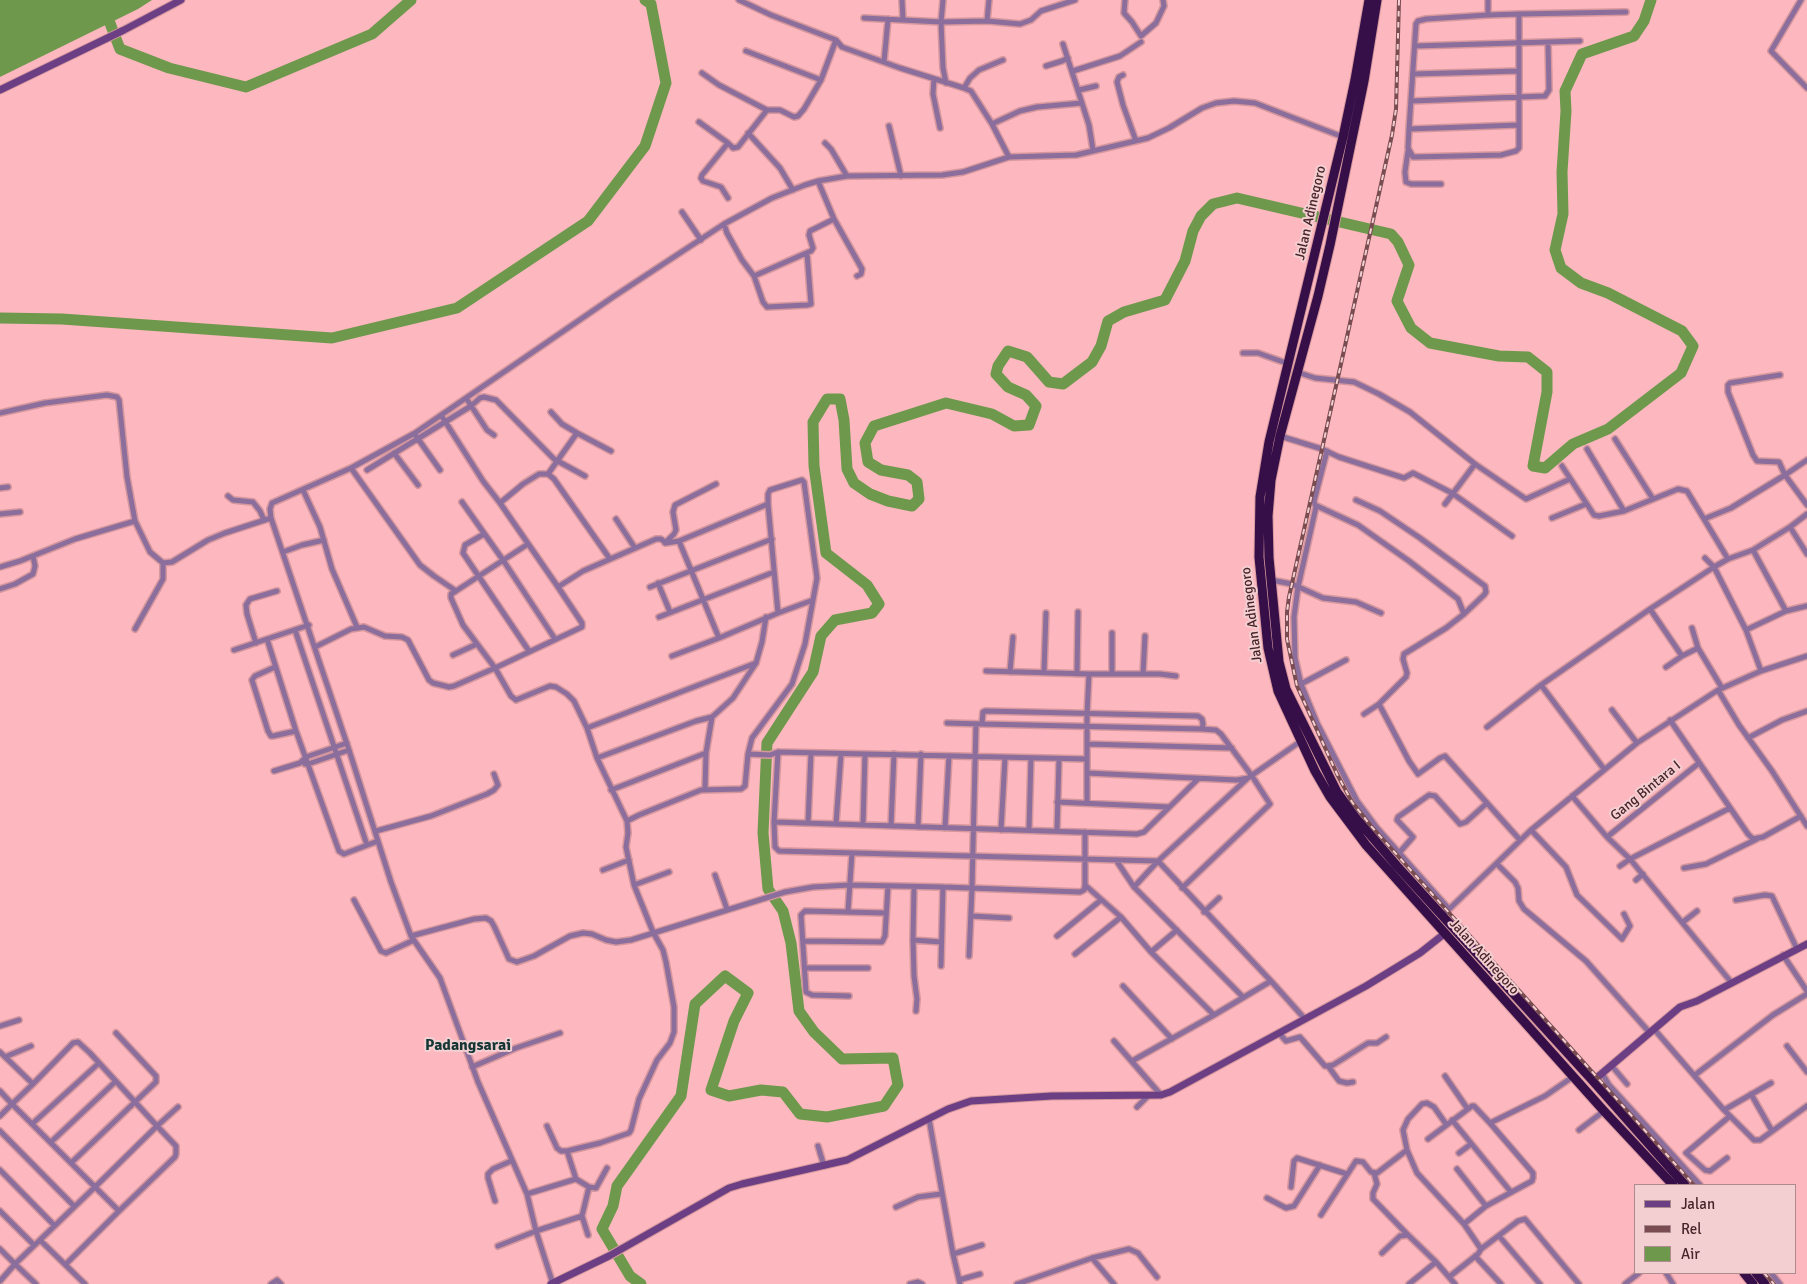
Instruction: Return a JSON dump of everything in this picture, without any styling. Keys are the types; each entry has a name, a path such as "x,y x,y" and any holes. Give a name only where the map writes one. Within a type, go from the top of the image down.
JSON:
{"highway":[{"name":"Jalan Adinegoro","path":"1286,395 1298,372 1330,245 1359,81 1369,0"},
{"name":"Jalan Adinegoro","path":"1286,395 1289,364 1343,137 1359,81 1377,0"},
{"path":"1286,395 1281,414 1280,436 1271,480 1268,516 1271,580 1279,662 1286,689 1337,792 1383,857 1397,866 1445,913 1684,1184"},
{"name":"Jalan Adinegoro","path":"1281,414 1264,468 1260,496 1259,557 1268,648 1278,690 1301,741 1330,797 1348,823 1383,857 1390,873 1671,1184"},
{"path":"1390,873 1391,868 1397,866"},
{"path":"1745,1274 1753,1284"},
{"path":"1757,1274 1765,1284"}],"street":[{"path":"0,90 181,0"},
{"path":"739,0 771,15 836,40 842,47 964,88 974,95 1009,157"},
{"path":"902,0 904,19"},
{"path":"943,0 941,22 943,68 946,83"},
{"path":"987,21 989,0"},
{"path":"864,18 941,22 987,21 1020,24 1041,11 1075,0"},
{"path":"1125,0 1124,13 1141,36 1156,23 1164,6 1163,0"},
{"path":"1488,0 1488,15"},
{"path":"1807,4 1802,0 1771,51 1807,88"},
{"path":"1441,184 1411,184 1406,182 1405,172 1416,24 1422,19 1488,15 1626,12"},
{"path":"1408,148 1411,155 1416,157 1501,155 1511,153 1519,148 1519,14"},
{"path":"884,62 888,19"},
{"path":"702,73 719,85 767,110 780,110 797,117 804,109 821,80 836,40"},
{"path":"1415,46 1580,41"},
{"path":"1072,71 1120,56 1141,42"},
{"path":"1411,101 1541,97 1548,94 1548,42"},
{"path":"1063,44 1089,125 1093,150"},
{"path":"746,51 821,80"},
{"path":"1046,66 1068,58"},
{"path":"964,88 970,78 979,70 1003,60"},
{"path":"1413,74 1519,71"},
{"path":"1123,75 1119,77 1118,82 1123,105 1136,141"},
{"path":"934,79 933,94 940,128"},
{"path":"1079,90 1096,86"},
{"path":"367,470 394,453 441,415 613,297 724,224 772,198 818,181 847,176 942,175 963,172 1009,157 1076,154 1148,138 1202,108 1216,103 1234,101 1255,103 1343,137"},
{"path":"992,124 1020,111 1037,107 1082,103"},
{"path":"699,122 733,148 736,148 767,110"},
{"path":"1408,129 1519,125"},
{"path":"889,126 901,176"},
{"path":"748,133 780,168 793,190"},
{"path":"728,143 701,178 703,181 721,187 728,198"},
{"path":"825,143 847,176"},
{"path":"818,181 834,219 862,269 862,273 857,276"},
{"path":"682,212 701,240"},
{"path":"754,276 807,253 813,248 809,235 810,231 834,219"},
{"path":"724,224 742,260 754,276 763,302 767,307 810,305 812,302 807,253"},
{"path":"1243,353 1258,353 1289,364"},
{"path":"1298,372 1315,378 1337,379 1360,384 1410,412 1475,464 1526,499 1570,479"},
{"path":"1780,375 1738,381 1730,383 1728,388 1755,459 1760,462 1779,462 1785,476 1807,505"},
{"path":"0,413 56,401 107,396 117,397 119,400 135,521 150,552 163,563 164,579 135,629"},
{"path":"466,398 487,430 494,435"},
{"path":"585,476 558,462 496,400 480,398 471,406 445,421 351,468 272,503 270,508 391,882 413,938 440,978 472,1067 499,1127 511,1161 527,1194 552,1284 609,1256 729,1188 847,1160 962,1103 981,1099 1161,1095 1178,1088 1384,975 1420,953 1444,934"},
{"path":"551,412 562,424 611,450"},
{"path":"315,647 357,627 364,627 385,636 402,637 408,640 429,680 433,683 449,687 495,668 580,628 582,625 441,415"},
{"path":"548,474 577,433"},
{"path":"416,436 440,470"},
{"path":"1280,436 1404,478 1413,473 1452,493 1512,536"},
{"path":"1615,440 1653,499"},
{"path":"1587,449 1624,510"},
{"path":"1327,451 1314,501 1316,507 1298,586 1294,617 1295,658 1301,684 1317,723 1357,801 1445,913 1531,830 1637,743 1720,689 1761,671 1807,656"},
{"path":"394,453 418,485"},
{"path":"1704,519 1731,508 1785,476 1807,460"},
{"path":"1445,504 1475,464"},
{"path":"1562,466 1594,515 1599,516 1624,510 1678,489 1687,491 1728,559"},
{"path":"351,468 420,564 434,576 456,590"},
{"path":"500,503 539,474 548,474 554,479 610,560"},
{"path":"626,821 693,792 705,789 743,788 752,738 792,684 805,644 817,578 804,482 802,480 770,490 768,494 778,612"},
{"path":"664,543 676,530 672,512 674,505 716,484"},
{"path":"0,488 8,487"},
{"path":"303,490 313,509 332,569 357,627"},
{"path":"228,496 233,500 252,502 260,511 264,520"},
{"path":"1356,500 1380,511 1485,586 1484,595 1464,614 1446,628 1404,654 1402,659 1407,673 1406,677 1379,704 1364,714"},
{"path":"462,502 555,639"},
{"path":"664,543 679,541 768,504"},
{"path":"1552,518 1586,504"},
{"path":"1316,507 1358,525 1458,599 1464,614"},
{"path":"0,514 20,512"},
{"path":"1487,727 1541,685 1650,609 1714,567 1728,559 1753,550 1807,514"},
{"path":"163,563 172,562 208,540 272,518"},
{"path":"616,519 634,548"},
{"path":"0,567 76,539 135,521"},
{"path":"1790,526 1807,554"},
{"path":"484,534 465,545 463,549 464,555 529,651"},
{"path":"558,587 583,571 634,548 659,538 664,543"},
{"path":"283,552 324,540"},
{"path":"650,587 772,540"},
{"path":"679,541 719,638"},
{"path":"528,544 456,590 451,594 451,598 463,625 495,668 511,696 516,700 550,686 556,687 574,701 626,821 628,833 625,844 634,885 653,932 663,950 674,1016 672,1039 655,1064 640,1098 629,1133 600,1143 561,1151 557,1148 548,1126"},
{"path":"1753,550 1786,612"},
{"path":"0,589 15,584 33,574 35,566 33,556"},
{"path":"1705,558 1714,567 1746,630 1761,671"},
{"path":"659,617 774,572"},
{"path":"1271,580 1298,586 1314,595 1356,602 1381,613"},
{"path":"658,583 670,612"},
{"path":"256,643 246,605 250,599 277,591"},
{"path":"672,656 778,612 813,600"},
{"path":"1746,630 1786,612 1807,606"},
{"path":"1650,609 1682,656"},
{"path":"1077,674 1078,612"},
{"path":"1044,672 1046,613"},
{"path":"598,758 696,721 712,717 733,698 756,663 766,617"},
{"path":"234,650 308,626"},
{"path":"1692,628 1698,648 1748,738 1807,826"},
{"path":"295,630 367,845"},
{"path":"1112,633 1112,674"},
{"path":"1143,674 1145,636"},
{"path":"1010,672 1013,637"},
{"path":"266,639 339,852 344,854 378,841"},
{"path":"453,655 477,644"},
{"path":"1666,667 1698,648"},
{"path":"1301,684 1346,660"},
{"path":"587,728 756,663"},
{"path":"275,667 255,676 252,680 268,731 270,736 273,736 296,730"},
{"path":"986,671 1160,674 1176,676"},
{"path":"1086,803 1089,674"},
{"path":"1541,685 1604,769"},
{"path":"1379,704 1409,762 1418,774 1445,756 1520,840"},
{"path":"1612,710 1637,743"},
{"path":"982,722 983,712 986,711 1198,716 1202,724"},
{"path":"1748,738 1782,720 1807,711"},
{"path":"705,789 706,753 712,717"},
{"path":"1670,720 1748,834 1753,839 1757,839"},
{"path":"947,723 1202,724 1219,731 1270,804 1182,888"},
{"path":"969,956 976,724"},
{"path":"1134,887 1158,861 1250,777 1301,741"},
{"path":"274,771 300,762 306,757 347,743"},
{"path":"1088,744 1232,748"},
{"path":"300,762 308,764 349,750"},
{"path":"748,754 770,755 778,752 921,754 1087,759"},
{"path":"778,752 774,822 775,847 779,851 1158,861 1305,1019"},
{"path":"611,790 706,753"},
{"path":"808,823 811,753"},
{"path":"836,824 841,754"},
{"path":"863,825 865,754"},
{"path":"892,826 894,754"},
{"path":"918,827 921,754"},
{"path":"945,828 949,756"},
{"path":"1001,830 1005,758"},
{"path":"1029,830 1031,758"},
{"path":"1057,831 1059,759"},
{"name":"Gang Bintara I","path":"1607,837 1699,763"},
{"path":"1087,773 1238,780 1250,777"},
{"path":"376,831 424,818 487,794 498,785 494,774"},
{"path":"774,822 1141,833 1198,779"},
{"path":"1399,854 1413,837 1398,820 1398,817 1428,795 1435,796 1460,824 1466,822 1487,803"},
{"path":"1572,796 1607,837 1630,859 1731,982"},
{"path":"1057,802 1169,807"},
{"path":"1620,866 1630,859 1730,808"},
{"path":"1684,868 1706,864 1801,816"},
{"path":"1531,830 1566,867 1577,895 1622,939 1630,926 1624,914"},
{"path":"354,900 381,951 386,953 413,938 474,919 486,918 491,922 509,959 514,962 534,956 570,936 582,932 616,942 631,940 785,892 813,887 850,885 1080,892 1084,890 1085,885 1085,832"},
{"path":"848,912 852,853"},
{"path":"603,870 628,860"},
{"path":"1116,860 1134,887 1243,997"},
{"path":"1496,864 1515,882 1518,888 1519,901 1524,909 1586,961 1754,1140 1760,1140 1807,1106"},
{"path":"634,885 669,872"},
{"path":"1636,880 1642,874"},
{"path":"715,875 727,909"},
{"path":"1085,885 1121,918 1151,952 1214,1015"},
{"path":"803,942 882,942 885,936 888,886"},
{"path":"914,887 913,940 917,999 916,1011"},
{"path":"941,966 943,887"},
{"path":"1736,900 1765,895 1772,896 1797,949"},
{"path":"1204,912 1220,898"},
{"path":"1057,936 1101,900"},
{"path":"849,996 808,994 806,989 802,913 805,911 886,913"},
{"path":"1683,922 1697,911"},
{"path":"971,916 1009,918"},
{"path":"1075,954 1121,918"},
{"path":"1151,952 1177,930"},
{"path":"913,940 941,942"},
{"path":"1593,1081 1680,1007 1697,1001 1807,944"},
{"path":"1695,1075 1773,1014 1807,993 1783,955"},
{"path":"805,968 868,968"},
{"path":"1132,1061 1271,981"},
{"path":"1123,986 1172,1039"},
{"path":"0,1026 19,1020"},
{"path":"71,1163 156,1082 156,1076 116,1033"},
{"path":"472,1067 516,1048 560,1033"},
{"path":"1279,1033 1286,1042 1300,1037 1325,1066 1328,1066 1339,1081 1353,1082"},
{"path":"1328,1066 1333,1065 1368,1043 1377,1043 1386,1037"},
{"path":"1114,1041 1161,1095"},
{"path":"0,1116 75,1042 80,1044 99,1063 174,1144 176,1154 66,1264"},
{"path":"5,1056 31,1046"},
{"path":"1788,1046 1807,1072"},
{"path":"0,1052 33,1084"},
{"path":"32,1124 99,1063"},
{"path":"1611,1065 1627,1084"},
{"path":"1602,1072 1609,1084 1699,1184"},
{"path":"1445,1076 1467,1108"},
{"path":"1490,1123 1545,1096 1574,1076"},
{"path":"51,1142 115,1082"},
{"path":"1724,1110 1771,1083"},
{"path":"0,1091 119,1211"},
{"path":"1751,1094 1772,1131"},
{"path":"1137,1107 1149,1095"},
{"path":"1446,1124 1431,1104 1422,1104 1405,1124 1403,1130 1407,1150 1417,1173 1464,1224 1481,1249"},
{"path":"1428,1139 1467,1108 1474,1106 1533,1173 1532,1180 1486,1206 1464,1224"},
{"path":"0,1281 54,1225 178,1107"},
{"path":"1579,1130 1604,1111"},
{"path":"1727,1158 1710,1171 1705,1170 1686,1153 1730,1116"},
{"path":"930,1119 953,1254 960,1282 980,1274"},
{"path":"1452,1120 1511,1192"},
{"path":"0,1131 74,1206"},
{"path":"1459,1153 1472,1144"},
{"path":"818,1146 824,1166"},
{"path":"1374,1173 1379,1172 1407,1150"},
{"path":"567,1151 576,1179 589,1187 598,1187 607,1168"},
{"path":"1291,1187 1296,1159 1300,1158 1346,1174"},
{"path":"1321,1215 1354,1163 1358,1160 1363,1162 1374,1173 1377,1184 1373,1193 1374,1199 1455,1284"},
{"path":"495,1201 488,1174 493,1169 511,1161"},
{"path":"1267,1198 1286,1208 1294,1206 1320,1165"},
{"path":"1457,1169 1486,1206"},
{"path":"0,1170 54,1225"},
{"path":"527,1194 576,1179"},
{"path":"588,1235 582,1216 589,1187"},
{"path":"896,1207 918,1196 942,1194"},
{"path":"0,1211 34,1245"},
{"path":"498,1246 582,1216"},
{"path":"1449,1277 1481,1249 1518,1221 1525,1219 1577,1283"},
{"path":"1382,1253 1400,1236 1408,1235"},
{"path":"1499,1236 1540,1284"},
{"path":"40,1240 85,1284"},
{"path":"953,1254 982,1245"},
{"path":"0,1249 36,1284"},
{"path":"1017,1284 1092,1258 1134,1250 1157,1277"},
{"path":"1475,1256 1501,1284"},
{"path":"1092,1258 1114,1284"},
{"path":"1409,1284 1436,1262"},
{"path":"1625,1284 1638,1274"},
{"path":"1772,1274 1780,1284"},
{"path":"271,1284 277,1280 281,1284"},
{"path":"910,1284 918,1282 922,1284"}],"water":[{"path":"0,0 152,0 138,9 0,77"}],"waterway":[{"path":"101,0 120,49 169,68 246,87 372,34 411,0"},
{"path":"0,318 62,319 332,338 457,308 588,221 645,146 666,83 651,4 645,0"},
{"path":"641,1284 630,1276 602,1229 613,1206 617,1186 681,1096 695,1004 725,976 748,993 734,1021 711,1090 729,1096 761,1090 783,1092 800,1114 827,1117 884,1106 898,1085 893,1058 842,1059 814,1032 799,1011 791,943 783,911 768,889 763,833 767,743 813,672 821,636 835,620 872,613 879,604 867,585 826,553 814,466 813,422 827,399 840,399 844,420 847,469 854,483 870,494 888,501 912,506 919,499 917,482 908,475 881,470 868,462 865,443 874,426 946,403 992,414 1014,426 1029,425 1036,406 1026,395 1008,387 996,374 998,366 1008,351 1027,357 1049,382 1063,384 1092,362 1101,346 1108,321 1124,312 1165,300 1185,261 1193,231 1201,216 1213,204 1237,198 1391,234 1398,242 1409,265 1397,301 1411,328 1430,343 1499,356 1528,357 1547,372 1547,392 1533,466 1545,468 1573,444 1608,429 1681,373 1693,346 1682,331 1608,293 1581,283 1561,268 1555,250 1563,214 1562,172 1566,111 1565,91 1582,54 1634,36 1644,21 1651,0"}],"railway":[{"path":"1399,0 1396,109 1392,135 1289,597 1287,639 1297,686 1337,774 1352,802 1371,826 1693,1184"},
{"path":"1765,1274 1774,1284"}],"district":[{"name":"Padangsarai","path":"468,1046"}]}
